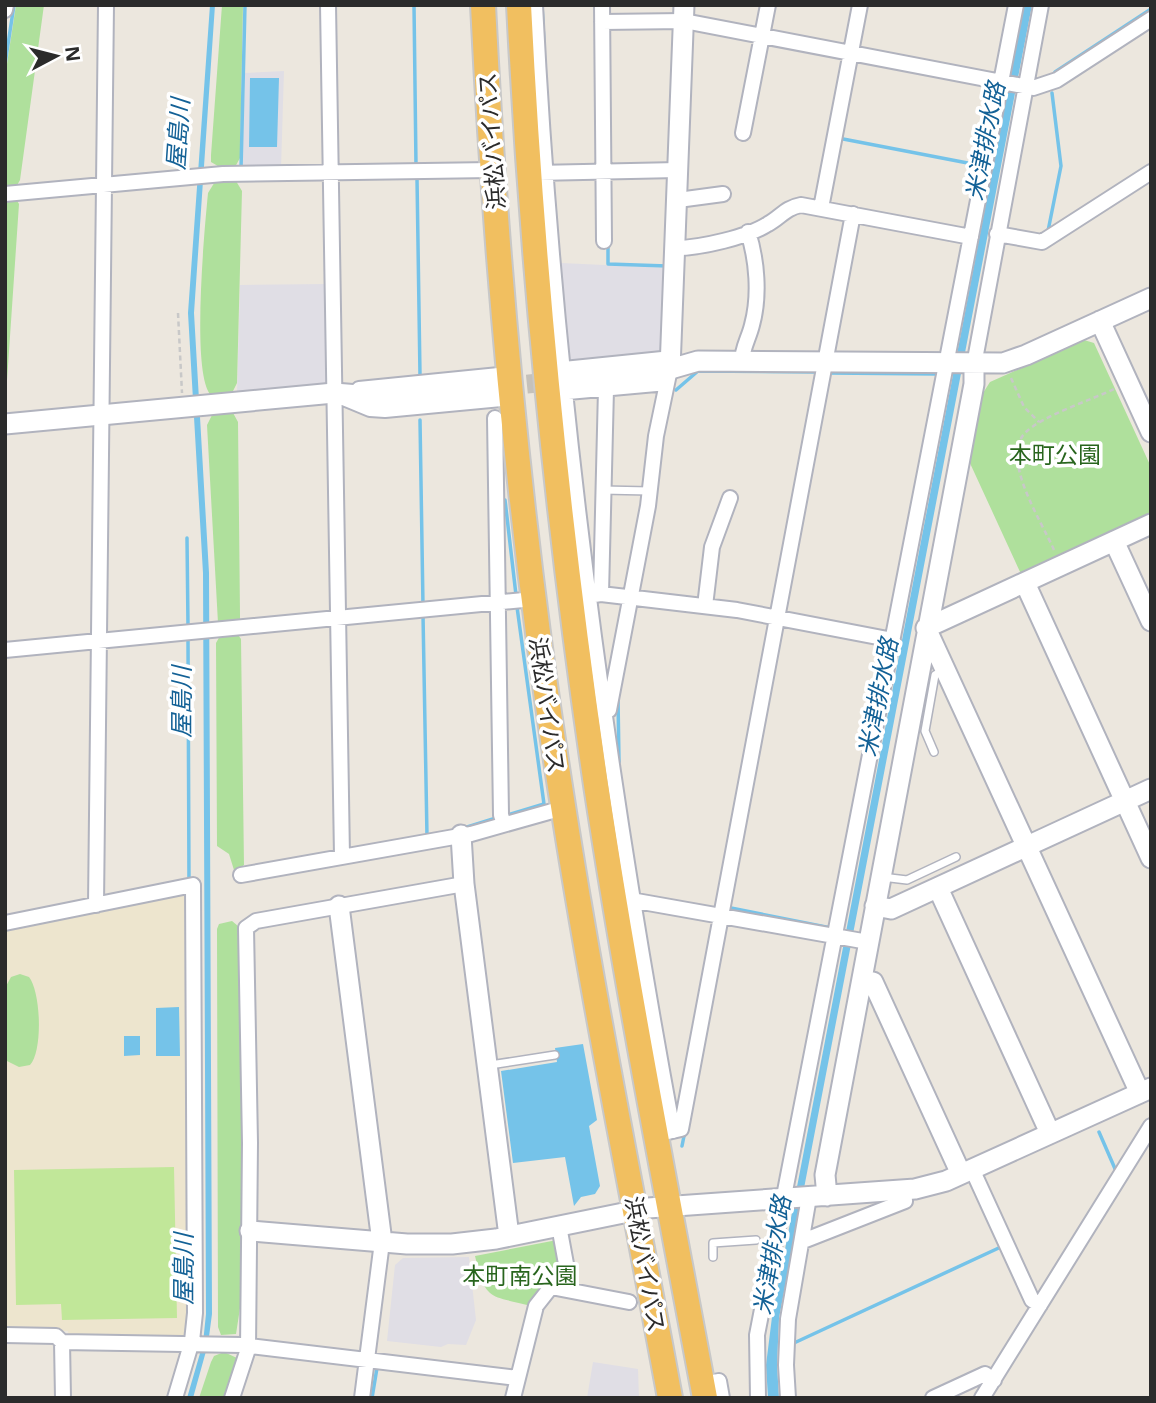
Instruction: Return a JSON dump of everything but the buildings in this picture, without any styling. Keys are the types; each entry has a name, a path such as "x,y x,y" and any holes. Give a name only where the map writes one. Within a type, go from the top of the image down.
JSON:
{"highway":[{"name":"浜松バイパス","path":"482,5 503,390 563,808 653,1207 710,1393"},
{"name":"浜松バイパス","path":"519,5 558,381 578,656 623,949 664,1132 653,1207 670,1398"},
{"path":"623,949 624,1019 633,1118 673,1308 681,1398"}],"street":[{"path":"96,905 106,5"},
{"path":"328,5 342,856"},
{"path":"536,5 537,172 678,170"},
{"path":"602,5 604,241"},
{"path":"743,133 768,5"},
{"path":"821,208 860,5"},
{"path":"758,1398 757,1335 838,936 1016,5"},
{"path":"788,1398 788,1319 803,1241 815,1196 825,1175 862,980 863,941 875,906 889,878 926,628 974,384 972,365 1022,88 1041,5"},
{"path":"602,22 684,13 762,37 1022,88 1042,87 1057,80 1151,19"},
{"path":"602,711 609,710 651,491 656,436 670,370 684,13"},
{"path":"5,194 103,183 208,176 492,170"},
{"path":"997,234 1042,242 1151,172"},
{"path":"678,200 723,194"},
{"path":"676,248 717,242 748,232 768,224 792,206 821,208 971,237"},
{"path":"558,381 594,595 602,711 664,1132 681,1129 853,214"},
{"path":"742,362 742,351 752,325 756,284 748,232"},
{"path":"558,381 606,389 698,361 972,365 1015,360 1151,298"},
{"path":"1100,321 1151,432"},
{"path":"558,381 670,370"},
{"path":"594,595 606,389"},
{"path":"5,424 334,393 384,397 503,390 495,443"},
{"path":"495,418 504,824"},
{"path":"705,606 712,547 730,498"},
{"path":"926,628 1151,524"},
{"path":"1114,541 1151,621"},
{"path":"1024,583 1151,858"},
{"path":"594,595 705,606 893,640"},
{"path":"5,650 534,599"},
{"path":"250,1231 382,1242 452,1244 509,1236 653,1207 904,1191 931,1186 967,1171 1145,1090 1027,847 926,628"},
{"path":"875,906 891,909 1151,789"},
{"path":"241,876 461,835 563,808"},
{"path":"461,835 464,884 509,1236"},
{"path":"232,1398 248,1346 250,1231 246,928 256,921 464,884"},
{"path":"5,923 194,885 194,1343 175,1398"},
{"path":"937,888 1050,1133"},
{"path":"631,900 863,941"},
{"path":"339,906 382,1242 362,1398"},
{"path":"862,980 873,982 1032,1300 1040,1305"},
{"path":"982,1398 1151,1126"},
{"path":"803,1241 905,1201 904,1191"},
{"path":"559,1226 569,1280 568,1290"},
{"path":"513,1398 536,1306 551,1287 629,1303"},
{"path":"5,1335 56,1336 62,1342 63,1398"},
{"path":"62,1342 248,1346 517,1378"},
{"path":"933,1398 985,1374 993,1380"}],"lane":[{"path":"602,490 651,491"},
{"path":"934,752 925,732 935,675 946,670"},
{"path":"889,878 907,880 956,857"},
{"path":"487,1066 555,1055"},
{"path":"713,1257 713,1243 755,1240"}],"path":[{"path":"178,313 192,406"},
{"path":"1008,372 1024,407 1041,423"},
{"path":"1058,558 1015,458 1020,439 1041,423 1116,388"}],"shaded area":[{"path":"284,71 281,168 242,168 245,73"},
{"path":"561,263 669,268 662,355 573,363 570,360"},
{"path":"328,284 327,386 237,395 240,285"},
{"path":"190,891 188,1339 69,1338 68,1331 5,1330 5,928"},
{"path":"469,1257 476,1320 466,1345 448,1344 441,1347 387,1341 395,1265 403,1258"},
{"path":"593,1362 638,1369 639,1398 587,1398"}],"green space":[{"path":"16,5 44,5 20,180 15,189 5,191 5,77"},
{"path":"222,5 243,5 240,158 235,167 223,169 211,162"},
{"path":"216,180 236,181 242,191 237,383 231,395 212,396 205,384 200,333 208,193"},
{"path":"5,197 15,197 19,204 5,410"},
{"name":"本町公園","path":"1084,340 1094,343 1151,467 1151,514 1021,574 969,461 983,393 990,382"},
{"path":"232,411 238,422 240,621 218,623 207,425 213,413"},
{"path":"236,632 241,639 244,865 234,870 229,854 217,846 216,643 221,634"},
{"path":"232,921 238,926 243,1105 242,1295 236,1334 221,1335 218,1327 217,929 219,924"},
{"path":"20,974 29,977 33,985 38,1008 39,1035 30,1065 19,1067 5,1060 5,988 11,977"},
{"path":"174,1167 177,1318 62,1320 61,1304 16,1305 14,1170"},
{"name":"本町南公園","path":"557,1240 564,1279 532,1306 498,1297 487,1289 475,1256"},
{"path":"224,1352 237,1358 226,1398 199,1398 214,1356"}],"water":[{"path":"210,5 215,5 194,313 209,573 212,1314 208,1344 193,1398 187,1398 203,1343 206,1314 203,573 188,313"},
{"path":"1024,5 1032,5 779,1318 779,1398 768,1398 766,1365 772,1317"},
{"path":"250,78 279,78 277,147 249,147"},
{"path":"179,1007 180,1056 156,1056 156,1008"},
{"path":"124,1036 140,1036 140,1055 124,1056"},
{"path":"583,1044 597,1120 589,1126 600,1186 595,1194 581,1197 574,1206 565,1157 513,1163 501,1071 557,1062 555,1048"}],"waterway":[{"path":"5,64 14,5"},
{"path":"241,169 245,5"},
{"path":"414,5 416,166"},
{"path":"542,5 544,45"},
{"path":"1055,72 1151,9"},
{"path":"1048,231 1061,166 1052,93"},
{"name":"米津排水路","path":"838,138 978,165"},
{"path":"417,178 420,375"},
{"path":"608,245 608,264 667,266"},
{"path":"676,390 698,371 821,372"},
{"path":"829,373 937,374"},
{"path":"420,420 423,606"},
{"path":"505,500 516,595"},
{"path":"187,538 188,626"},
{"path":"507,815 544,804 517,607"},
{"path":"423,615 427,836"},
{"name":"屋島川","path":"188,640 189,881"},
{"path":"618,699 619,762"},
{"path":"464,828 496,818"},
{"path":"726,907 831,928"},
{"path":"682,1146 685,1131"},
{"path":"1099,1132 1116,1171"},
{"path":"794,1343 1003,1246"},
{"path":"372,1398 377,1368"}],"tunnel":[{"path":"498,387 559,381"}]}
